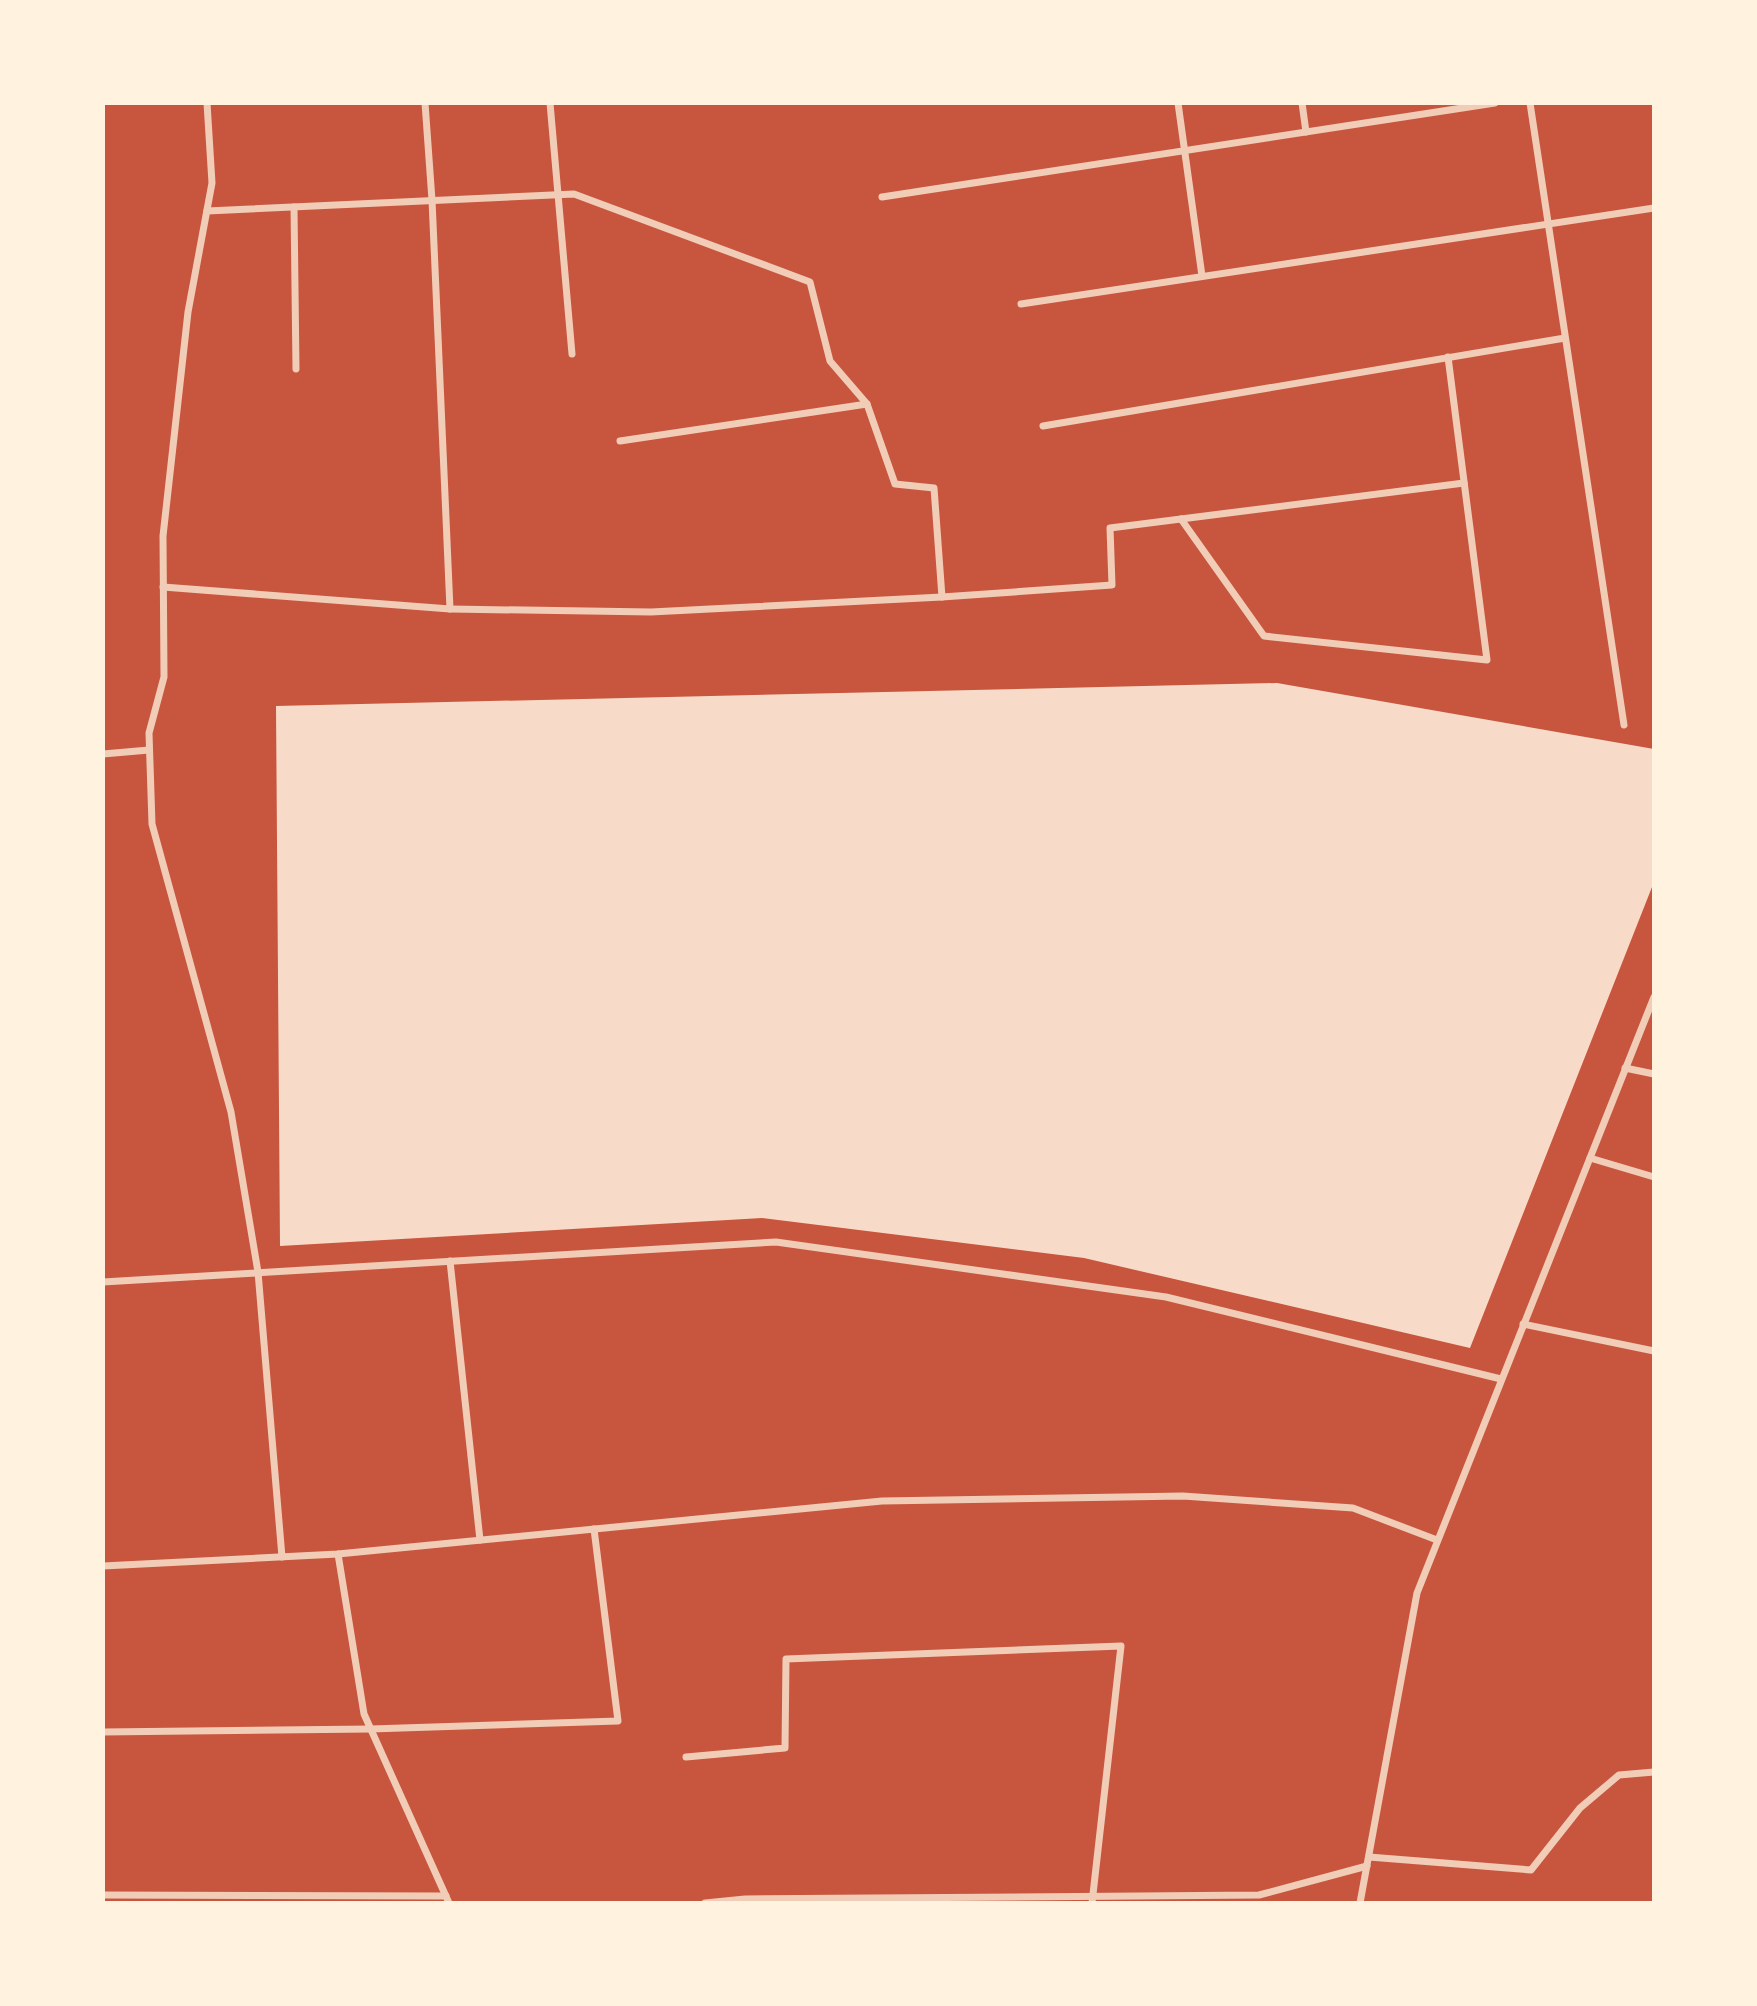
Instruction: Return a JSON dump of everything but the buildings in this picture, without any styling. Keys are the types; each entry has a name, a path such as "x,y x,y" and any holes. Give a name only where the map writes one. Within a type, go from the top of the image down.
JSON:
{"street":[{"path":"206,103 212,183 188,312 163,536 164,677 149,733 152,824 231,1112 258,1272 282,1557"},
{"path":"425,103 432,200 450,609"},
{"path":"550,103 572,354"},
{"path":"1178,103 1202,276"},
{"path":"1302,103 1306,132"},
{"path":"883,197 1495,103"},
{"path":"1530,103 1624,725"},
{"path":"207,211 574,194 810,282 830,360 867,404 895,484 934,488 942,597"},
{"path":"294,207 296,369"},
{"path":"1021,304 1654,208"},
{"path":"1043,426 1565,338"},
{"path":"1181,519 1264,635 1487,660 1448,357"},
{"path":"621,441 867,404"},
{"path":"163,586 450,609 651,612 1112,585 1110,528 1464,483"},
{"path":"103,754 149,750"},
{"path":"1360,1903 1417,1593 1654,997"},
{"path":"1625,1068 1654,1074"},
{"path":"1590,1158 1654,1177"},
{"path":"103,1282 776,1242 1166,1297 1501,1379"},
{"path":"450,1261 480,1540"},
{"path":"1523,1324 1654,1351"},
{"path":"103,1566 338,1554 882,1501 1183,1496 1353,1508 1437,1540"},
{"path":"103,1732 371,1729 618,1721 594,1529"},
{"path":"103,1895 448,1900 364,1714 338,1554"},
{"path":"686,1757 785,1748 786,1659 1121,1646 1092,1899"},
{"path":"1369,1857 1531,1870 1580,1808 1619,1776 1654,1772"},
{"path":"705,1903 745,1899 1092,1899 1259,1895 1367,1866"}]}
